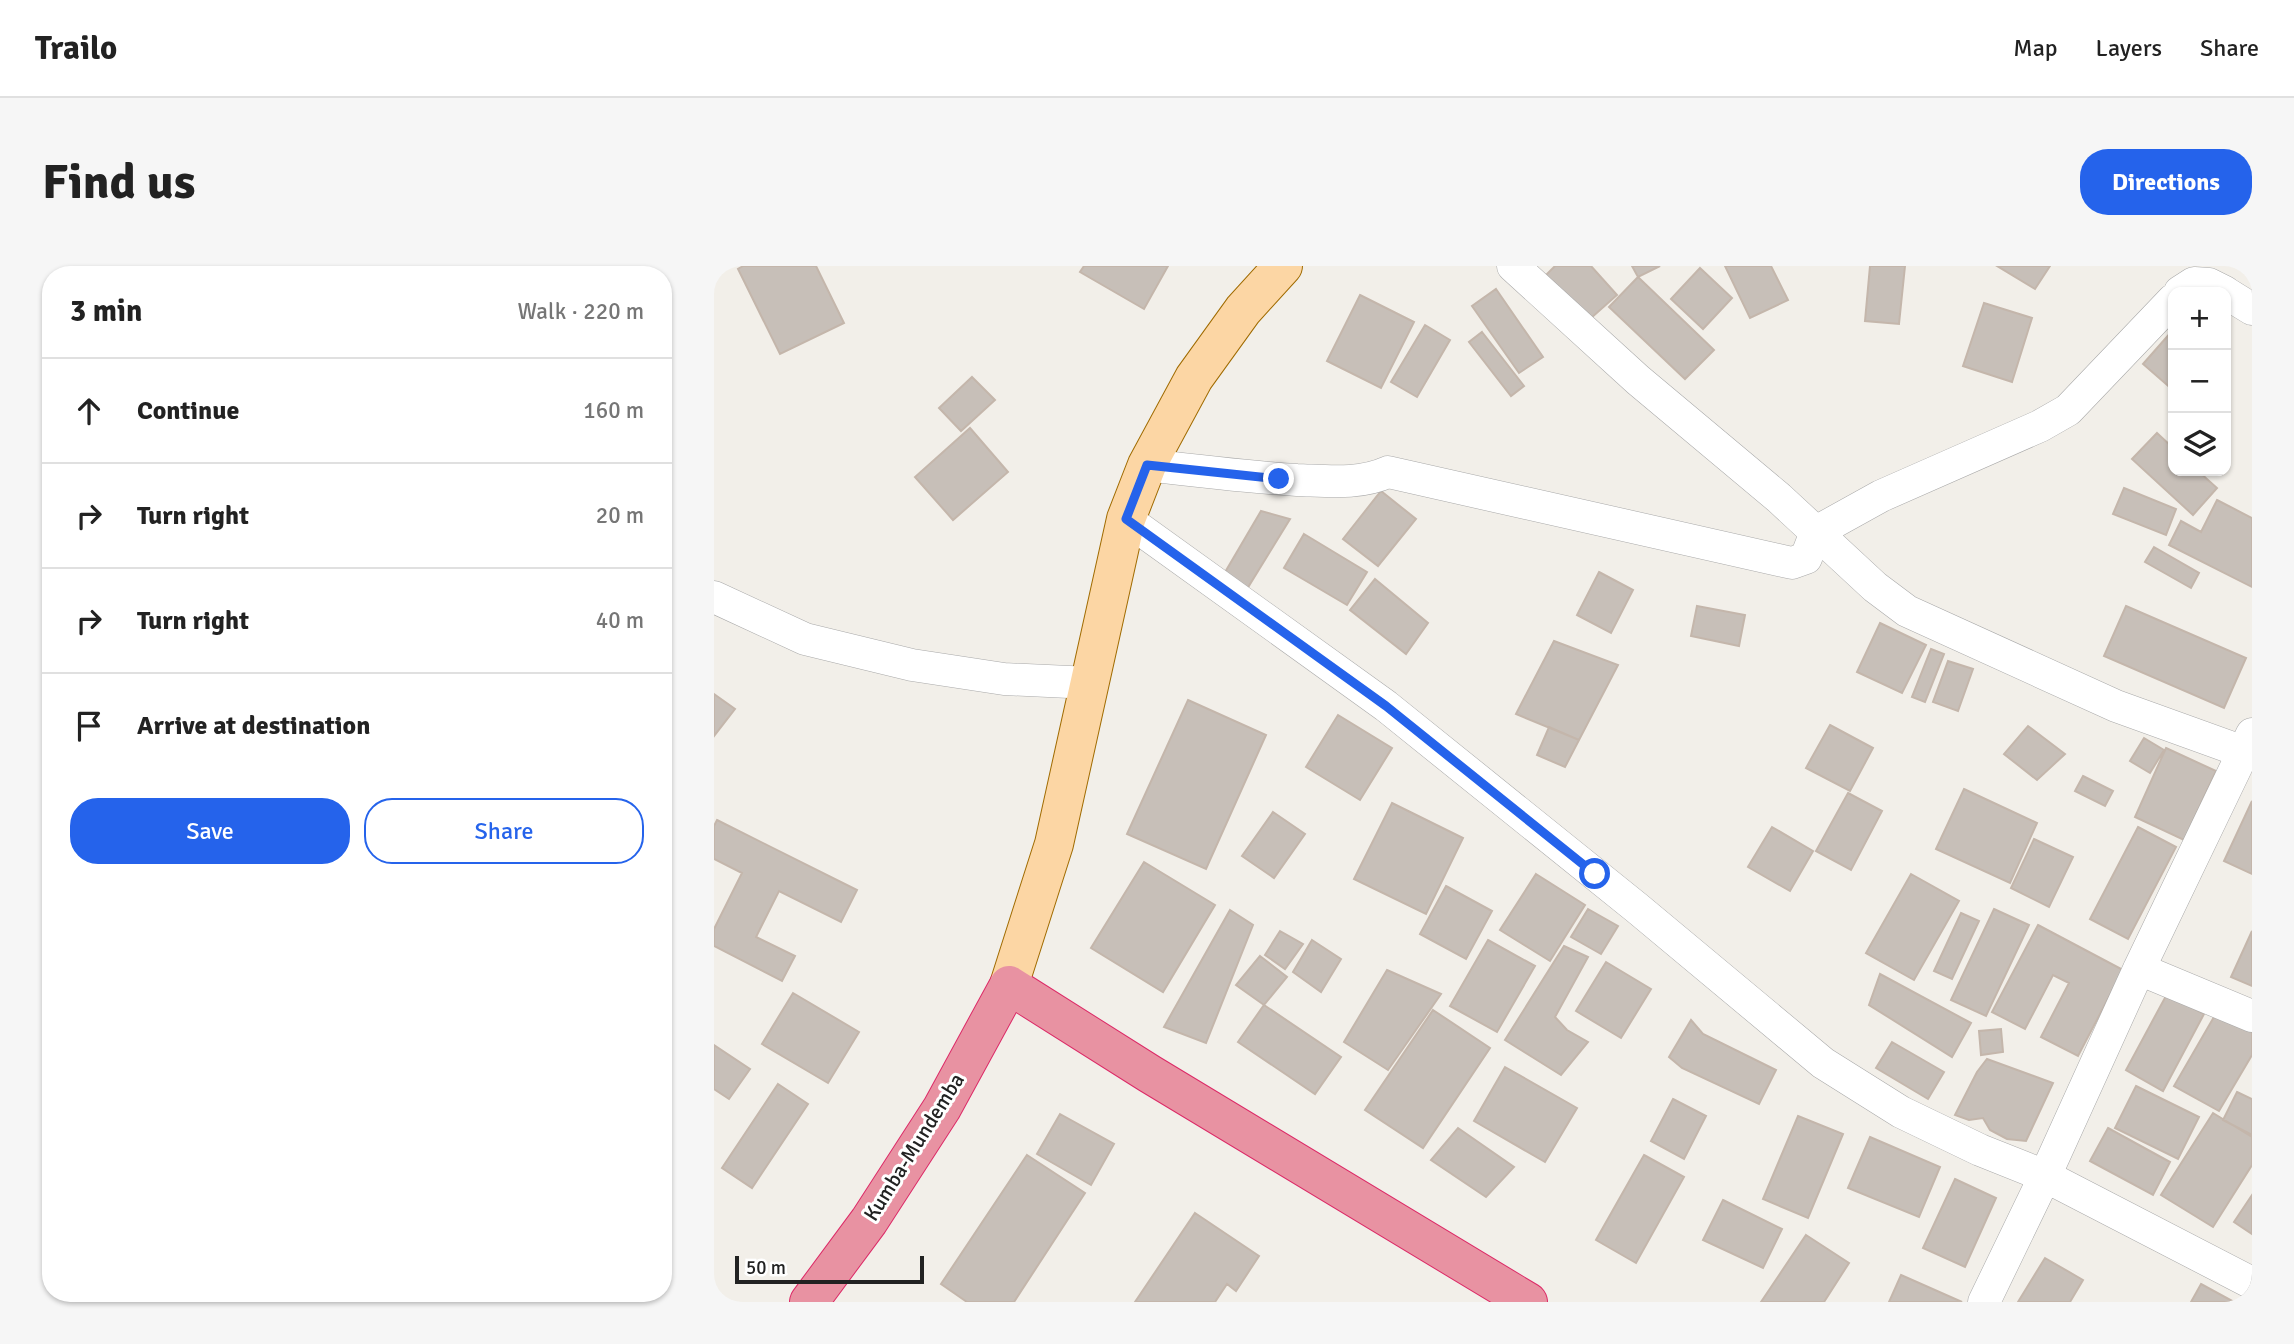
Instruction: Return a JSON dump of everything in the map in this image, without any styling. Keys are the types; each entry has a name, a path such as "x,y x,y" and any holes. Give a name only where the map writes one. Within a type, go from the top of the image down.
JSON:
{"highway":[{"name":"Kumba-Mundemba","path":"809,1302 869,1222 934,1119 1009,985"},
{"path":"1009,985 1150,1074 1528,1302"}],"main road":[{"path":"1009,985 1054,844 1126,519 1147,465 1194,378 1243,310 1283,266"}],"street":[{"path":"1513,266 1875,587 1907,611 2116,706 2249,747 2139,970 1984,1302"},
{"path":"2188,287 2194,283 2214,287"},
{"path":"2231,297 2252,309"},
{"path":"1147,465 1258,478 1343,482 1362,481 1388,472 1792,564 1805,558 1816,532 1881,496 2040,426 2068,410 2168,305"},
{"path":"1126,519 1386,706 1637,908 1823,1063 1901,1112 1980,1150 2045,1176 2252,1283"},
{"path":"714,597 805,639 912,665 1004,679 1091,683"},
{"path":"2139,970 2252,1016"}],"building":[{"path":"743,266 816,266 844,323 780,354 738,269"},
{"path":"1084,266 1168,266 1144,309 1080,272"},
{"path":"1555,266 1591,266 1617,295 1590,319 1544,277"},
{"path":"1632,266 1660,266 1638,277"},
{"path":"1725,266 1771,266 1788,300 1750,318"},
{"path":"1870,266 1905,266 1899,324 1865,321"},
{"path":"1997,266 2050,266 2035,289"},
{"path":"1700,268 1732,298 1703,329 1671,299"},
{"path":"1638,277 1714,350 1685,379 1609,307"},
{"path":"1496,289 1543,357 1519,373 1472,306"},
{"path":"1360,295 1414,322 1381,388 1327,361"},
{"path":"1984,303 2032,318 2012,382 1963,366"},
{"path":"1425,325 1450,340 1417,397 1391,382"},
{"path":"1482,332 1524,386 1511,396 1469,342"},
{"path":"2168,336 2168,386 2143,364"},
{"path":"972,377 995,400 961,431 939,408"},
{"path":"970,428 1008,472 953,520 915,477"},
{"path":"2157,433 2168,443 2168,476 2204,476 2217,488 2193,515 2132,459"},
{"path":"2124,488 2176,509 2166,535 2113,514"},
{"path":"1381,491 1416,519 1378,566 1343,539"},
{"path":"2217,500 2252,518 2252,587 2169,545 2181,521 2201,532"},
{"path":"1261,511 1290,519 1247,589 1224,574"},
{"path":"1304,534 1367,572 1347,605 1284,568"},
{"path":"2154,547 2199,573 2191,588 2145,562"},
{"path":"1599,572 1633,590 1611,633 1577,615"},
{"path":"1375,579 1428,623 1406,654 1350,610"},
{"path":"1697,606 1745,615 1739,646 1691,636"},
{"path":"2126,606 2246,658 2224,708 2104,656"},
{"path":"1880,623 1926,645 1902,693 1857,672"},
{"path":"1554,641 1618,665 1579,740 1516,714"},
{"path":"1931,649 1944,654 1925,702 1912,697"},
{"path":"1948,661 1973,669 1958,711 1933,702"},
{"path":"714,694 735,709 714,736"},
{"path":"1188,700 1266,735 1206,869 1127,834"},
{"path":"1338,715 1392,748 1360,800 1306,767"},
{"path":"1830,725 1873,748 1850,791 1806,768"},
{"path":"2028,726 2065,754 2037,780 2004,754"},
{"path":"1549,727 1579,740 1565,767 1537,755"},
{"path":"2144,738 2164,750 2150,773 2130,761"},
{"path":"2166,748 2216,771 2184,840 2135,817"},
{"path":"2083,776 2113,791 2105,806 2075,791"},
{"path":"1964,789 2037,823 2010,883 1936,849"},
{"path":"1848,793 1882,811 1851,870 1816,851"},
{"path":"2252,801 2252,874 2224,861"},
{"path":"1392,803 1463,838 1426,914 1354,879"},
{"path":"1273,812 1305,834 1274,878 1242,856"},
{"path":"717,820 857,890 841,922 779,891 756,937 795,956 782,981 714,946 714,929 742,873 714,859 714,826"},
{"path":"1772,827 1813,851 1790,891 1748,867"},
{"path":"2138,827 2176,847 2128,939 2090,919"},
{"path":"2034,839 2073,857 2049,907 2011,888"},
{"path":"1144,862 1215,905 1163,992 1091,948"},
{"path":"1536,874 1585,905 1550,961 1500,930"},
{"path":"1911,874 1959,901 1914,980 1866,953"},
{"path":"1446,886 1492,911 1466,959 1420,934"},
{"path":"1588,909 1618,926 1601,954 1571,937"},
{"path":"1994,909 2029,925 1986,1016 1951,1000"},
{"path":"1230,910 1253,925 1206,1043 1164,1027"},
{"path":"1961,913 1979,921 1952,979 1934,971"},
{"path":"2038,925 2123,970 2078,1056 2041,1037 2069,983 2053,975 2025,1029 1992,1012"},
{"path":"1280,931 1303,944 1285,969 1265,955"},
{"path":"2252,931 2252,986 2231,977"},
{"path":"1312,940 1341,959 1321,992 1293,972"},
{"path":"1488,940 1535,966 1497,1032 1450,1006"},
{"path":"1564,946 1588,957 1555,1017 1567,1030 1588,1042 1561,1075 1505,1040"},
{"path":"1260,956 1287,977 1264,1005 1236,985"},
{"path":"1606,962 1651,989 1621,1038 1576,1011"},
{"path":"1387,970 1441,994 1388,1070 1344,1042"},
{"path":"1880,974 1971,1023 1952,1057 1869,1005"},
{"path":"793,993 859,1032 828,1083 762,1044"},
{"path":"2167,994 2204,1014 2163,1091 2126,1070"},
{"path":"1264,1005 1341,1057 1315,1094 1238,1042"},
{"path":"1433,1010 1490,1048 1423,1148 1365,1110"},
{"path":"2218,1010 2252,1030 2252,1055 2219,1111 2174,1086"},
{"path":"1691,1020 1703,1034 1776,1070 1759,1104 1682,1068 1669,1057"},
{"path":"2001,1029 2003,1052 1981,1055 1979,1031"},
{"path":"1892,1042 1944,1072 1928,1099 1876,1068"},
{"path":"714,1045 750,1069 729,1099 714,1089"},
{"path":"1987,1059 2053,1083 2026,1141 2007,1139 1990,1130 1983,1118 1969,1120 1955,1115 1977,1072"},
{"path":"1505,1067 1577,1108 1545,1162 1474,1121"},
{"path":"778,1084 808,1104 752,1188 722,1168"},
{"path":"2136,1086 2199,1117 2178,1159 2115,1128"},
{"path":"2237,1092 2252,1099 2252,1135 2223,1120"},
{"path":"1673,1099 1706,1116 1684,1159 1651,1141"},
{"path":"2213,1113 2252,1137 2252,1165 2213,1227 2161,1195"},
{"path":"1060,1114 1114,1144 1091,1185 1037,1154"},
{"path":"1798,1116 1843,1134 1808,1218 1763,1199"},
{"path":"1458,1128 1514,1167 1486,1197 1431,1160"},
{"path":"2108,1128 2170,1162 2153,1195 2090,1161"},
{"path":"1870,1137 1940,1167 1919,1217 1848,1188"},
{"path":"1027,1155 1085,1193 1014,1302 967,1302 941,1284"},
{"path":"1644,1155 1684,1177 1636,1263 1596,1240"},
{"path":"1955,1179 1996,1198 1965,1267 1923,1248"},
{"path":"2252,1195 2252,1234 2234,1222"},
{"path":"1723,1200 1782,1229 1763,1268 1703,1240"},
{"path":"1195,1213 1259,1256 1236,1291 1227,1284 1215,1302 1135,1302"},
{"path":"1806,1235 1849,1263 1824,1302 1761,1302"},
{"path":"2045,1258 2083,1280 2070,1302 2018,1302"},
{"path":"1901,1275 1962,1302 1889,1302"},
{"path":"2201,1284 2234,1302 2191,1302"}],"route":[{"path":"1279,479 1147,465 1126,519 1386,706 1595,874"}]}
